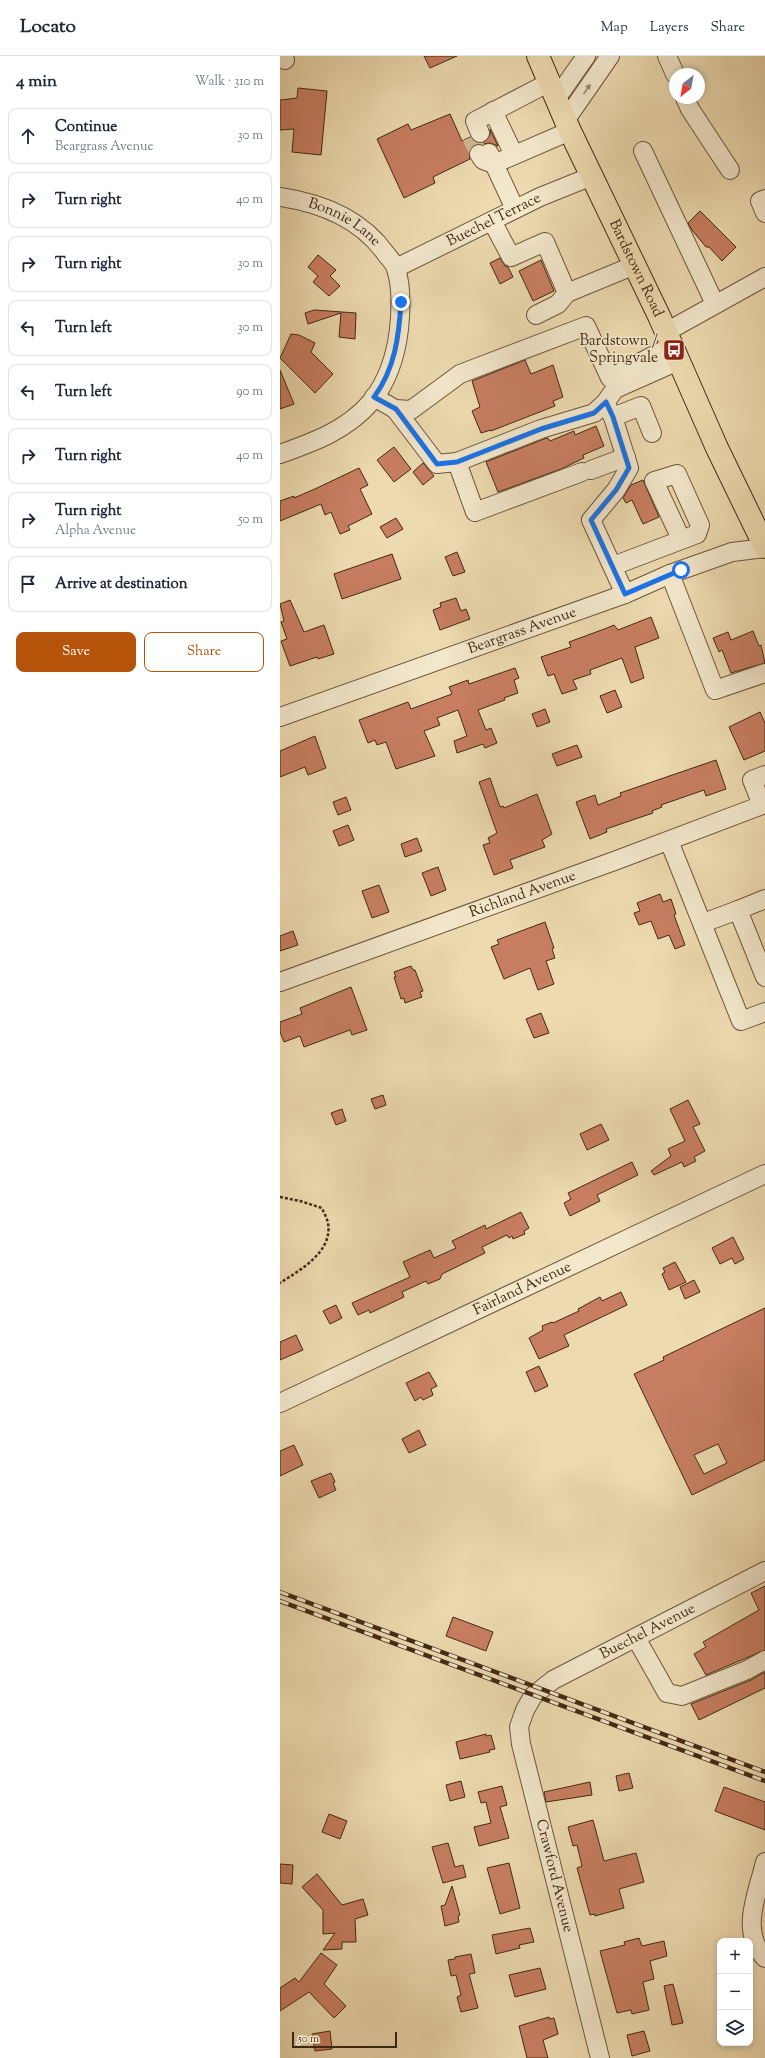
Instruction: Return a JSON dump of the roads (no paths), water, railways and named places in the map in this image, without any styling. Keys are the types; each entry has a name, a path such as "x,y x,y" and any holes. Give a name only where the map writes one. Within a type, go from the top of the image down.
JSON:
{"main road":[{"name":"Bardstown Road","path":"538,56 568,126 635,265 724,462 765,547"}],"street":[{"path":"475,130 493,111 553,90 586,56"},
{"path":"515,209 487,156 514,155 568,126 610,56"},
{"path":"667,56 672,68"},
{"path":"688,104 730,170"},
{"path":"493,111 514,155"},
{"path":"644,151 715,304"},
{"name":"Buechel Terrace","path":"396,268 515,209 592,176"},
{"name":"Bonnie Lane","path":"280,197 303,200 339,214 370,234 396,268"},
{"path":"765,198 760,201 765,212"},
{"path":"492,221 511,257 545,242 567,293"},
{"path":"536,315 558,304 567,293 635,265"},
{"path":"280,454 321,439 342,427 361,412 374,397 386,377 398,335 401,302 396,268"},
{"path":"374,397 396,409 437,464 457,462 541,429 594,413 672,346 715,304 765,277"},
{"path":"396,409 411,410 460,374 586,326 611,397 627,463 616,490 591,520 625,594"},
{"path":"611,397 641,406 652,433"},
{"path":"457,462 475,512 587,471 627,463 644,471 654,481 677,474 700,525 697,534 613,566"},
{"name":"Beargrass Avenue","path":"280,717 625,594 670,574 732,552 765,547"},
{"path":"670,574 715,690 765,673"},
{"path":"763,804 752,780 765,775"},
{"name":"Richland Avenue","path":"280,982 669,841 763,804"},
{"path":"669,841 741,1021 765,1012"},
{"path":"703,923 765,899"},
{"path":"738,910 765,977"},
{"name":"Fairland Avenue","path":"280,1403 765,1174"},
{"name":"Buechel Avenue","path":"533,1696 553,1680 765,1571"},
{"path":"636,1638 667,1693 682,1696 747,1670 765,1660"},
{"name":"Crawford Avenue","path":"533,1696 525,1710 519,1727 521,1744 600,2058"},
{"path":"765,1862 758,1893 752,1906 751,1922 753,1938 758,1951 765,1958"}],"tunnel":[{"path":"471,137 479,154"}],"railway":[{"path":"280,1592 765,1772"},
{"path":"280,1601 765,1781"}],"place":[{"name":"Bardstown / Springvale","path":"674,350"}]}
